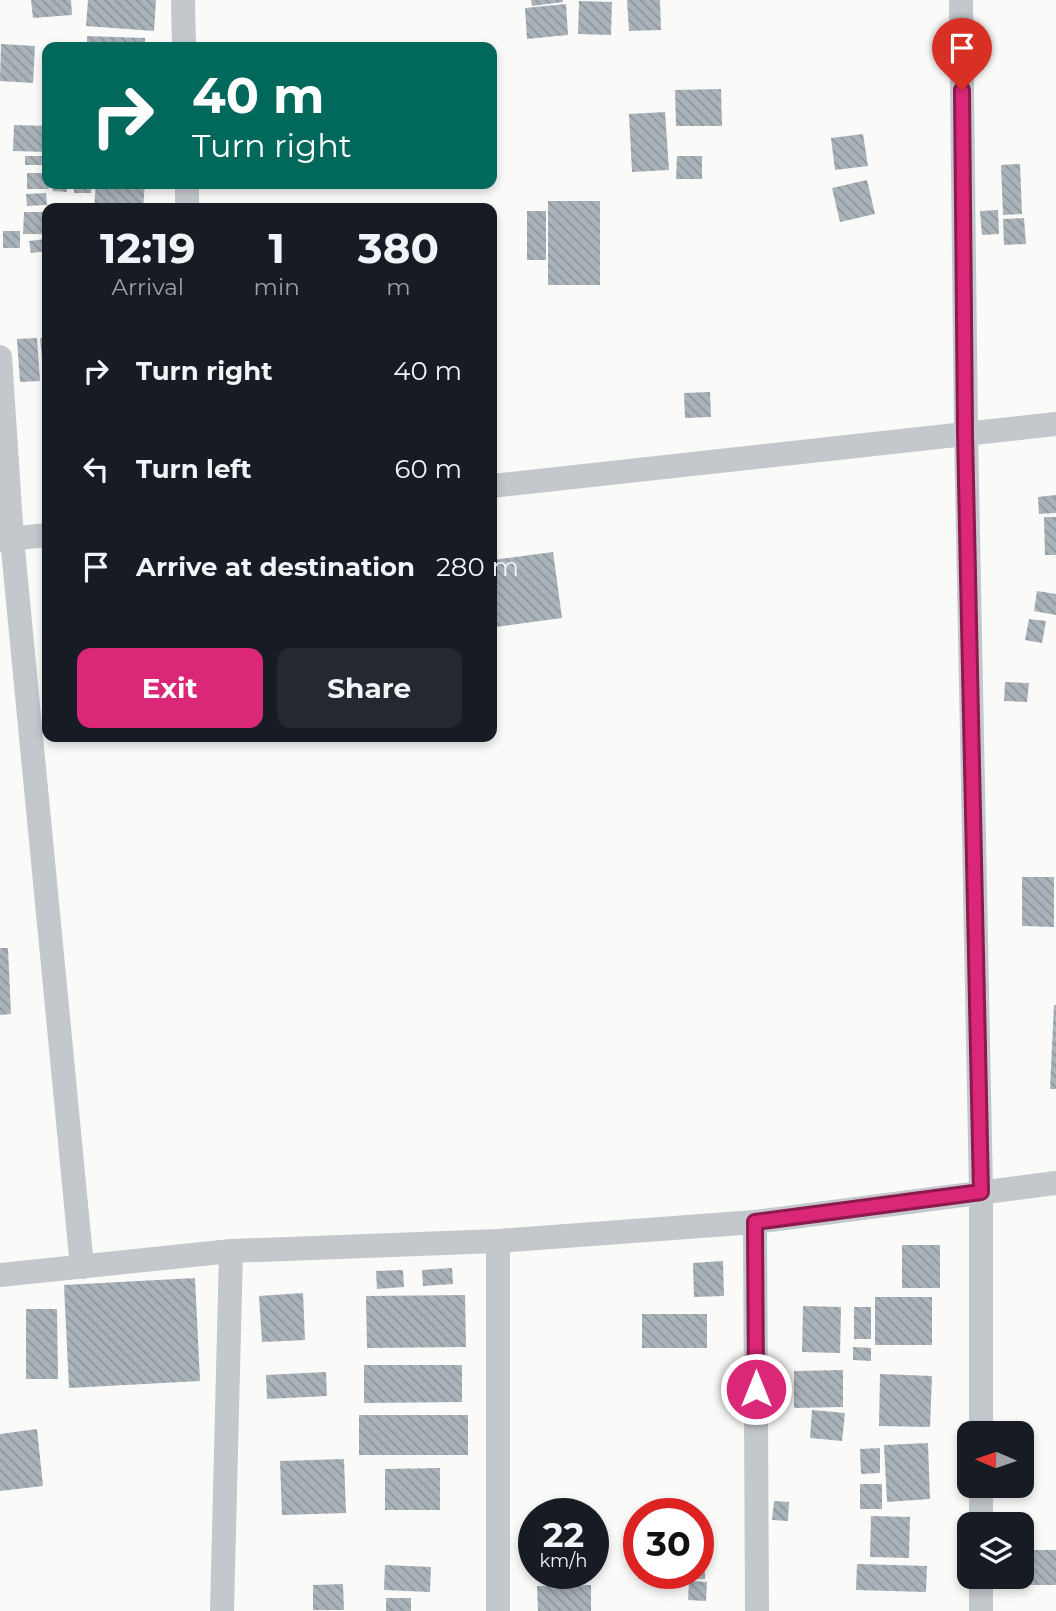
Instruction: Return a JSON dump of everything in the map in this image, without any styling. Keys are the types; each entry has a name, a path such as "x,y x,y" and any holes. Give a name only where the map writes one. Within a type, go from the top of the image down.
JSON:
{"street":[{"path":"183,0 184,42"},
{"path":"961,0 965,433 981,1192 981,1421"},
{"path":"0,357 6,540 82,1266"},
{"path":"497,485 1056,424"},
{"path":"6,540 42,536"},
{"path":"0,1275 231,1251 498,1241 755,1222 1056,1183"},
{"path":"755,1222 757,1611"},
{"path":"498,1241 498,1611"},
{"path":"222,1611 231,1251"},
{"path":"981,1589 982,1611"}],"building":[{"path":"31,0 71,0 72,15 33,18"},
{"path":"88,0 156,0 154,31 86,26"},
{"path":"531,0 563,0 563,2 532,6"},
{"path":"627,0 660,0 661,30 629,31"},
{"path":"579,1 612,2 611,35 578,34"},
{"path":"566,4 568,35 527,39 525,8"},
{"path":"87,36 145,38 145,42 87,42"},
{"path":"1,44 35,46 33,83 0,81"},
{"path":"721,89 722,126 676,126 675,90"},
{"path":"665,112 669,170 632,172 629,114"},
{"path":"14,125 42,126 42,152 13,151"},
{"path":"863,134 868,166 835,170 831,138"},
{"path":"25,156 42,156 42,165 25,165"},
{"path":"677,156 702,156 702,179 676,179"},
{"path":"1020,164 1022,214 1003,215 1001,165"},
{"path":"27,173 42,173 42,189 27,189"},
{"path":"867,180 875,214 840,222 832,188"},
{"path":"53,189 67,189 67,192"},
{"path":"74,189 91,189 91,193 74,193"},
{"path":"96,189 145,189 143,203 94,203"},
{"path":"46,193 47,203 27,206 26,194"},
{"path":"548,201 600,201 600,285 548,285"},
{"path":"998,210 999,234 982,235 980,211"},
{"path":"527,211 546,211 546,260 527,260"},
{"path":"24,212 42,212 42,234 23,234"},
{"path":"1024,218 1026,244 1004,245 1003,219"},
{"path":"3,231 20,231 20,248 3,248"},
{"path":"42,240 42,252 31,253 29,241"},
{"path":"37,338 40,381 20,382 17,339"},
{"path":"710,392 711,417 685,418 684,393"},
{"path":"1056,495 1056,513 1039,514 1038,497"},
{"path":"1044,517 1056,517 1056,555 1045,555"},
{"path":"553,552 562,618 497,627 497,559"},
{"path":"1037,591 1056,594 1056,615 1034,611"},
{"path":"1029,619 1046,621 1042,643 1025,640"},
{"path":"1005,682 1029,683 1027,702 1004,701"},
{"path":"1022,877 1054,877 1054,927 1022,926"},
{"path":"0,948 8,948 11,1014 0,1015"},
{"path":"1054,1005 1056,1089 1050,1089"},
{"path":"902,1245 940,1245 940,1288 902,1288"},
{"path":"723,1261 724,1296 694,1297 693,1263"},
{"path":"452,1268 453,1284 423,1286 422,1270"},
{"path":"403,1270 404,1287 377,1289 376,1271"},
{"path":"195,1278 200,1381 69,1388 64,1285"},
{"path":"303,1293 305,1340 262,1342 259,1296"},
{"path":"465,1295 466,1347 367,1348 366,1296"},
{"path":"875,1297 932,1297 932,1345 875,1345"},
{"path":"803,1306 841,1307 840,1353 802,1352"},
{"path":"854,1307 871,1307 871,1339 854,1339"},
{"path":"26,1309 57,1309 58,1379 26,1379"},
{"path":"642,1314 707,1314 707,1348 642,1348"},
{"path":"853,1347 871,1348 871,1361 853,1360"},
{"path":"364,1365 462,1365 462,1402 364,1403"},
{"path":"843,1370 843,1407 794,1408 794,1371"},
{"path":"326,1372 327,1396 267,1399 266,1375"},
{"path":"880,1374 932,1376 930,1427 879,1426"},
{"path":"812,1410 845,1413 842,1441 810,1438"},
{"path":"359,1415 468,1415 468,1455 359,1455"},
{"path":"37,1429 43,1486 0,1491 0,1434"},
{"path":"928,1443 930,1499 887,1502 884,1445"},
{"path":"880,1448 880,1473 861,1474 860,1449"},
{"path":"344,1459 346,1513 282,1515 280,1461"},
{"path":"440,1468 440,1510 385,1510 385,1469"},
{"path":"860,1484 882,1484 882,1509 860,1509"},
{"path":"774,1501 789,1502 788,1521 772,1520"},
{"path":"871,1516 910,1517 909,1558 870,1557"},
{"path":"1034,1550 1056,1550 1056,1585 1034,1585"},
{"path":"857,1564 927,1566 926,1592 856,1590"},
{"path":"385,1565 431,1567 430,1592 384,1590"},
{"path":"343,1584 344,1610 313,1610 313,1585"},
{"path":"537,1589 591,1589 591,1611 538,1611"},
{"path":"689,1589 707,1589 706,1601 688,1600"},
{"path":"386,1598 411,1598 411,1611 386,1611"}],"route":[{"path":"756,1389 755,1222 981,1192 965,433 962,90"}]}
